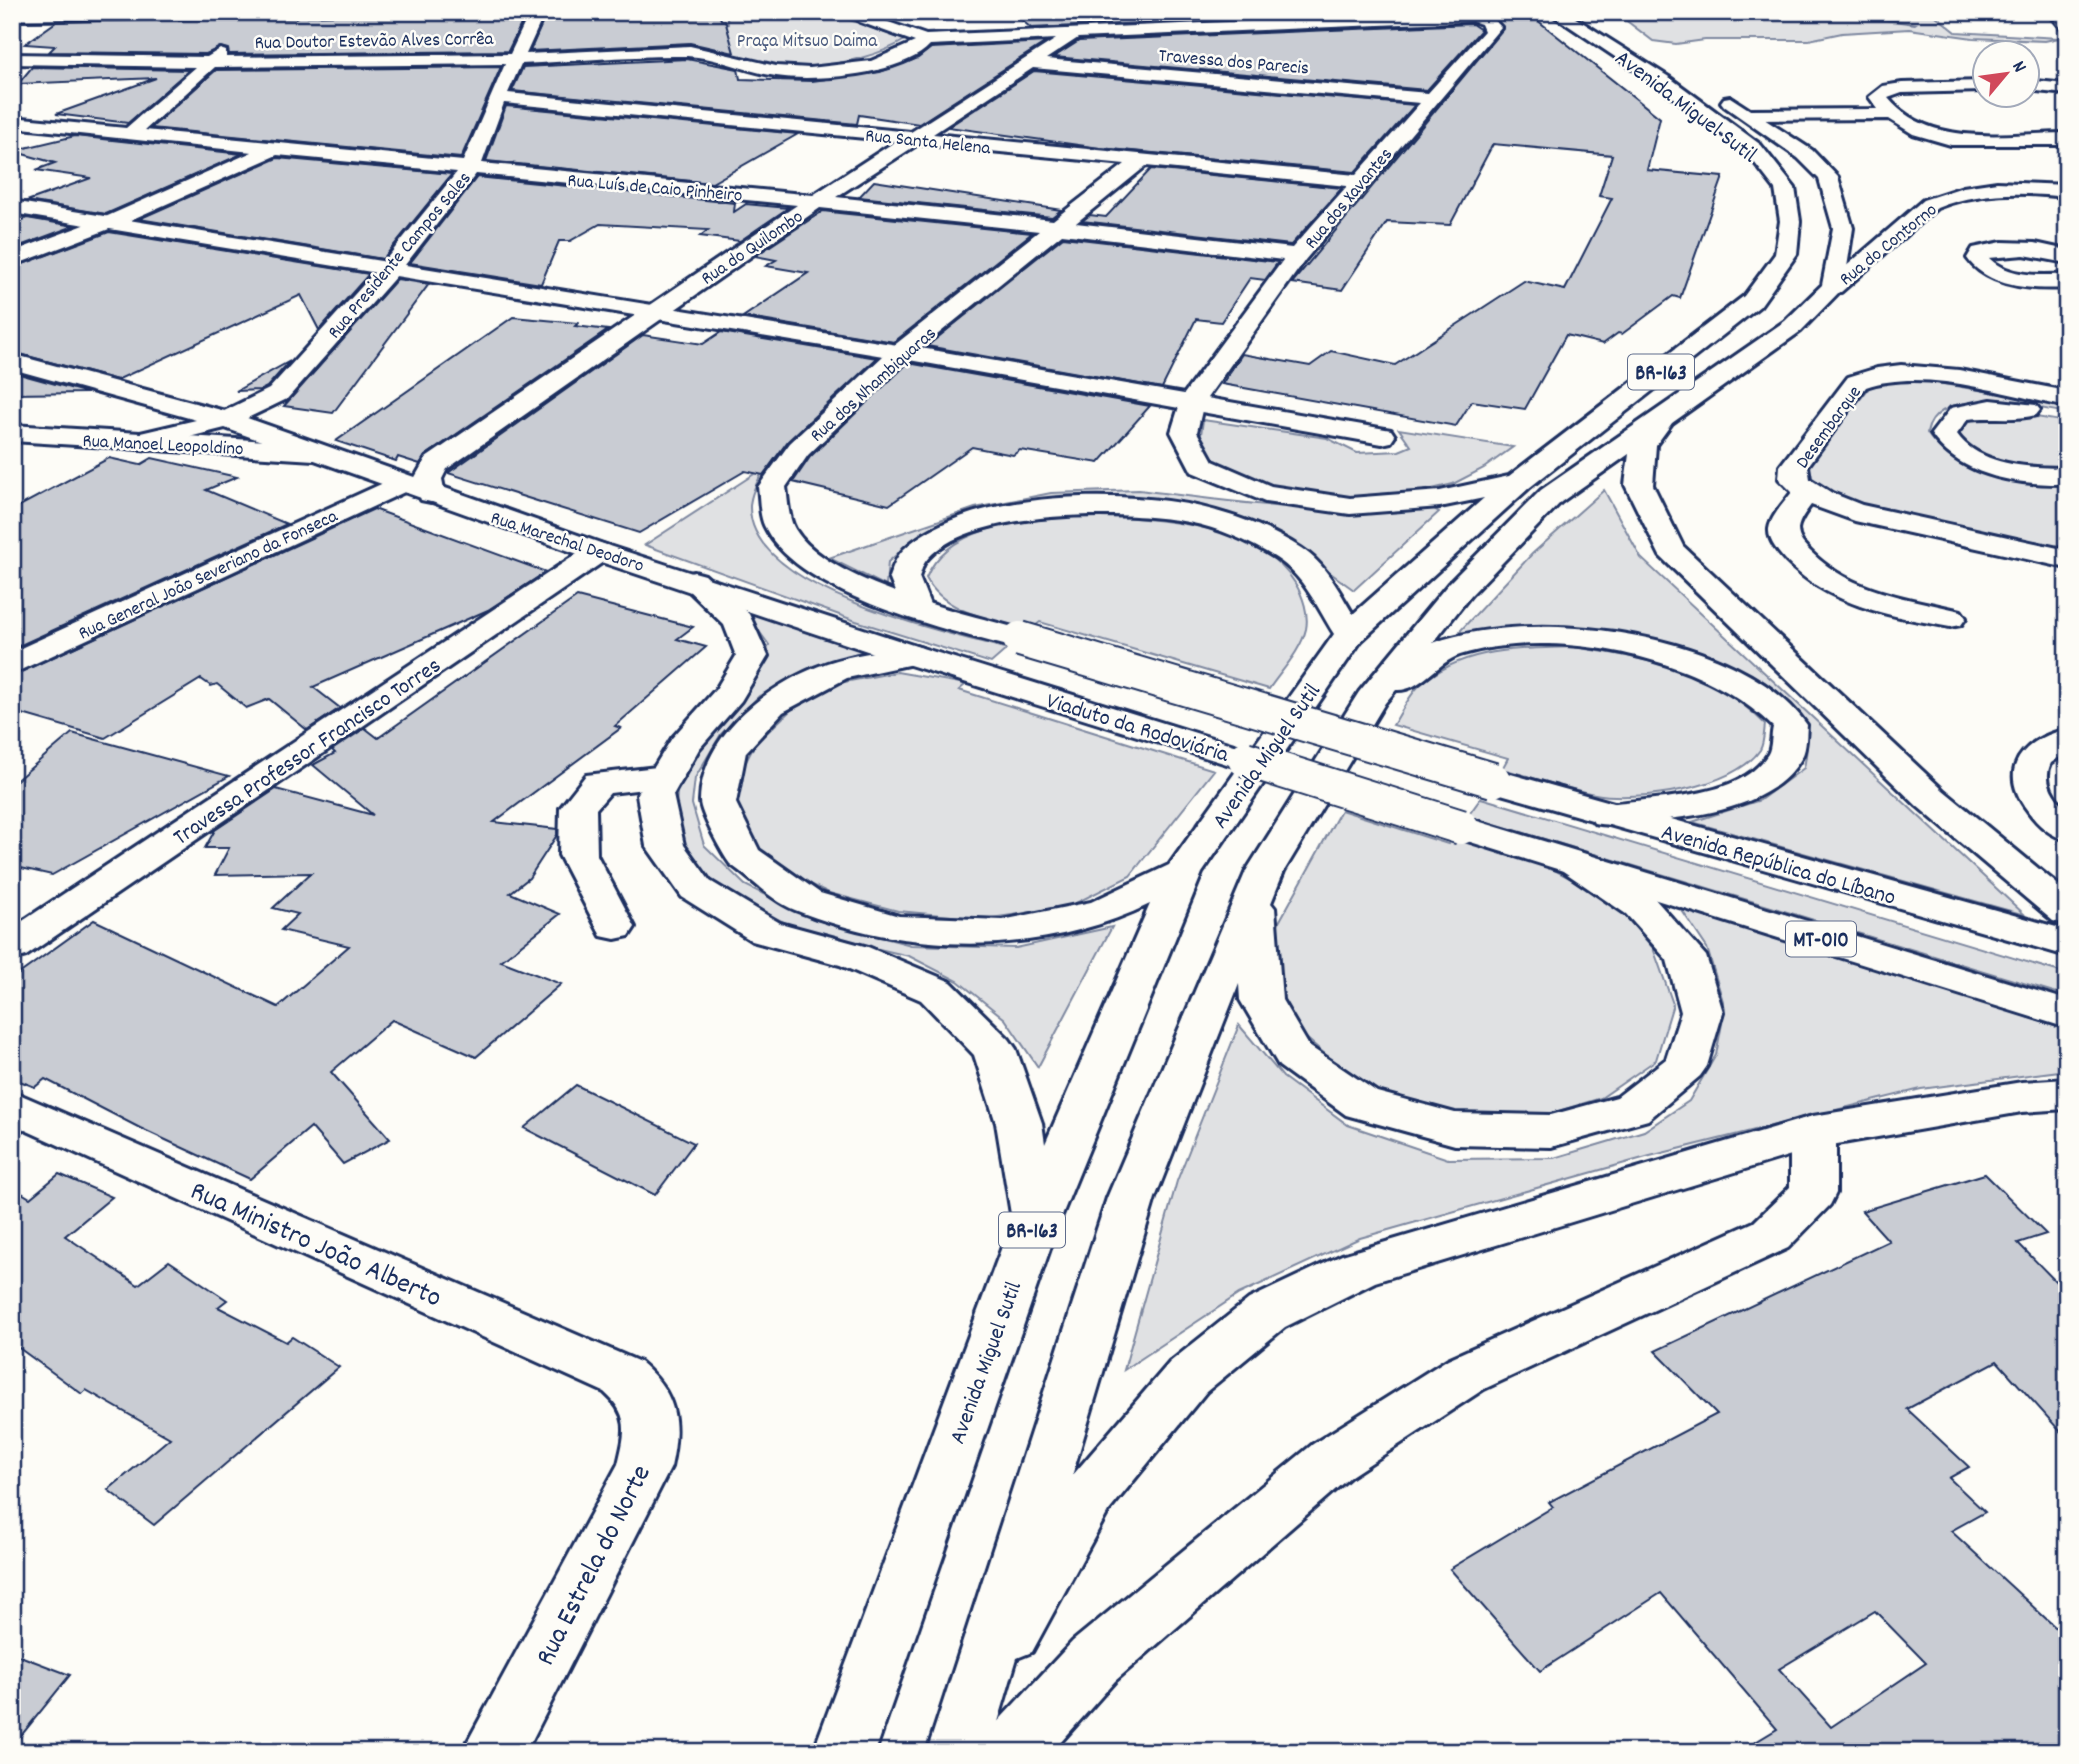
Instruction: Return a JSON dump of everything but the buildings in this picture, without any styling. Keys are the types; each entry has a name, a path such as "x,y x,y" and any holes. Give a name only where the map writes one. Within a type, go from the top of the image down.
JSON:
{"main road":[{"path":"12,15 295,12"},
{"name":"Rua Presidente Campos Sales","path":"141,441 227,420 278,394 390,269 470,169 497,97 538,12"},
{"path":"1065,12 1077,33"},
{"name":"Avenida Miguel Sutil","path":"844,1752 1036,1220 1183,873 1350,634 1519,482 1752,301 1786,254 1790,221 1784,188 1754,149 1663,81 1555,12"},
{"name":"Avenida Miguel Sutil","path":"1588,12 1675,67"},
{"path":"2055,12 2067,26"},
{"path":"130,134 212,62 262,13"},
{"path":"865,19 925,40 1469,14"},
{"name":"Rua dos Xavantes","path":"1191,402 1297,255 1490,32 1493,27 1469,14"},
{"name":"Rua do Quilombo","path":"431,494 428,478 436,464 817,201 1077,33"},
{"name":"Rua Doutor Estevão Alves Corrêa","path":"12,59 212,62 517,59 690,51 776,71 833,72 874,66 918,48 925,40"},
{"name":"Travessa dos Parecis","path":"1033,63 1432,99"},
{"path":"756,84 776,71"},
{"path":"2040,86 2067,89"},
{"path":"1970,87 1889,90 1878,97 1891,114 1919,131 1951,139 2067,139"},
{"name":"Avenida Miguel Sutil","path":"1710,89 1805,154 1828,177 1843,228 1833,287"},
{"name":"Rua Santa Helena","path":"497,97 1359,181"},
{"path":"706,117 726,104"},
{"path":"1750,114 1891,114"},
{"name":"Rua Luís de Caio Pinheiro","path":"17,124 1060,225 1297,255"},
{"path":"14,258 110,222 272,150"},
{"name":"Rua dos Nhambiquaras","path":"1140,160 901,352 799,449 772,487 780,529 802,554 848,585 1493,780"},
{"name":"Rua do Contorno","path":"1833,287 1930,204 1945,197 2010,187 2067,191"},
{"path":"12,207 656,311 1382,436"},
{"path":"2067,257 2034,250 2002,248 1981,253 1978,258 1990,270 2004,275 2040,282 2067,281"},
{"path":"965,1725 1131,1198 1265,871 1371,699 1460,589 1551,496 1793,326 1833,287"},
{"name":"Rua Marechal Deodoro","path":"12,361 227,420 599,552 694,581 911,655"},
{"name":"Desembarque","path":"2067,399 1918,372 1867,376 1857,382 1794,466 1793,479 1806,492 1833,506 2067,559"},
{"path":"1191,402 1184,432 1202,466 1265,494 1350,506 1440,499 1519,482"},
{"path":"2067,417 2010,408 1972,410 1960,413 1944,434 1955,449 1985,464 2008,471 2067,476"},
{"path":"1664,415 1643,445 1639,485 1670,550 1930,798 2067,912"},
{"name":"Rua Manoel Leopoldino","path":"12,433 314,452"},
{"name":"Rua General João Severiano da Fonseca","path":"12,664 401,483"},
{"path":"1806,492 1784,525 1784,537 1803,563 1825,579 1863,597 1950,618"},
{"path":"915,607 904,577 912,558 934,540 963,527 1016,512 1081,507 1149,509 1215,519 1261,537 1302,561 1350,634"},
{"name":"Travessa Professor Francisco Torres","path":"12,947 599,552"},
{"path":"694,581 738,621 752,656 729,694 684,745 655,795 665,846 696,890 766,932 854,956 936,991 994,1049 1019,1123 1036,1220"},
{"path":"1371,699 1447,649 1504,638 1571,636 1644,647 1706,667 1758,695 1790,725 1786,754 1764,779 1723,797 1607,815"},
{"path":"911,655 837,670 771,705 729,750 718,803 743,856 806,901 897,928 1002,932 1102,912 1183,873"},
{"name":"Viaduto da Rodoviária","path":"911,655 1576,863"},
{"path":"2064,826 2032,791 2029,773 2038,753 2067,738"},
{"path":"615,927 578,855 578,808 599,783 666,777"},
{"name":"Avenida República do Líbano","path":"1493,780 1607,815 2067,943"},
{"path":"1254,899 1261,1000 1294,1056 1362,1104 1455,1129 1550,1131 1632,1109 1685,1066 1702,1012 1686,956 1640,906 1576,863"},
{"name":"MT-010","path":"1576,863 2067,1014"},
{"path":"965,1725 1089,1494 1188,1377 1267,1313 1359,1268 1813,1132 2022,1097 2067,1094"},
{"name":"Rua Ministro João Alberto","path":"12,1107 621,1377"},
{"path":"1011,1752 1094,1661 1332,1460 1466,1374 1771,1235 1813,1193 1813,1132"},
{"name":"Rua Estrela do Norte","path":"493,1752 644,1467 650,1441 648,1405 638,1390 621,1377"}],"green space":[{"name":"Praça Mitsuo Daima","path":"726,12 828,12 905,40 861,58 833,64 776,67 750,63 727,54 709,41 728,24"},
{"path":"1615,12 1931,12 1956,32 2059,38 2045,41 2040,41 2040,38 1973,38 1909,29 1842,33 1809,40 1705,40 1676,44 1653,41"},
{"path":"1914,379 2067,405 2067,413 2010,404 1967,403 1948,408 1934,418 1927,433 1953,457 1971,465 2011,476 2067,486 2067,555 1841,505 1802,473 1873,383"},
{"path":"2018,414 2067,422 2067,470 1991,461 1955,437 1961,424 1981,417"},
{"path":"1203,420 1327,438 1357,453 1399,451 1411,446 1399,429 1513,447 1484,468 1453,484 1411,494 1330,497 1241,481 1211,463 1199,449"},
{"path":"765,467 750,506 758,536 781,562 814,584 854,603 1007,649 991,663 856,621 645,545"},
{"path":"1139,490 1285,507 1357,510 1432,508 1439,512 1354,590 1272,531 1222,515 1156,503 943,527 909,544 888,562 886,586 829,558 975,508 1051,493"},
{"path":"1604,490 1641,558 2025,915 1692,822 1760,800 1804,768 1807,735 1801,716 1784,699 1756,683 1680,654 1566,629 1541,628 1466,635 1460,631 1532,554"},
{"path":"1083,516 1138,518 1199,527 1255,546 1277,562 1301,594 1307,623 1300,645 1269,689 1040,622 1030,630 986,618 945,600 926,578 937,559 953,545 972,535 1016,523"},
{"path":"742,608 864,651 816,666 759,696 721,734 695,778 692,804 704,845 745,885 813,919 911,945 1016,948 1112,927 1038,1067 1005,1019 958,981 909,956 801,931 717,888 674,834 678,778 711,724 753,685 769,645"},
{"path":"1573,647 1626,656 1676,669 1722,691 1765,724 1760,750 1747,763 1708,783 1659,794 1613,796 1583,792 1502,769 1508,758 1393,725 1420,685 1455,663 1492,652"},
{"path":"897,672 966,684 959,690 1214,770 1130,876 1068,907 984,919 898,911 829,893 771,865 739,827 734,785 755,744 793,708 834,684"},
{"path":"1481,798 2067,974 2067,996 1468,816"},
{"path":"1341,810 1448,844 1454,835 1547,866 1613,901 1653,948 1673,1004 1656,1060 1601,1098 1530,1120 1439,1114 1360,1084 1305,1037 1275,984 1273,933"},
{"path":"1677,903 2067,1030 2067,1070 1921,1089 1650,1156 1360,1238 1239,1294 1124,1370 1177,1181 1239,1025 1283,1077 1348,1125 1448,1159 1554,1158 1644,1131 1689,1101 1716,1055 1725,1008 1707,948"}],"waterway":[{"path":"1822,12 1915,23"}]}
